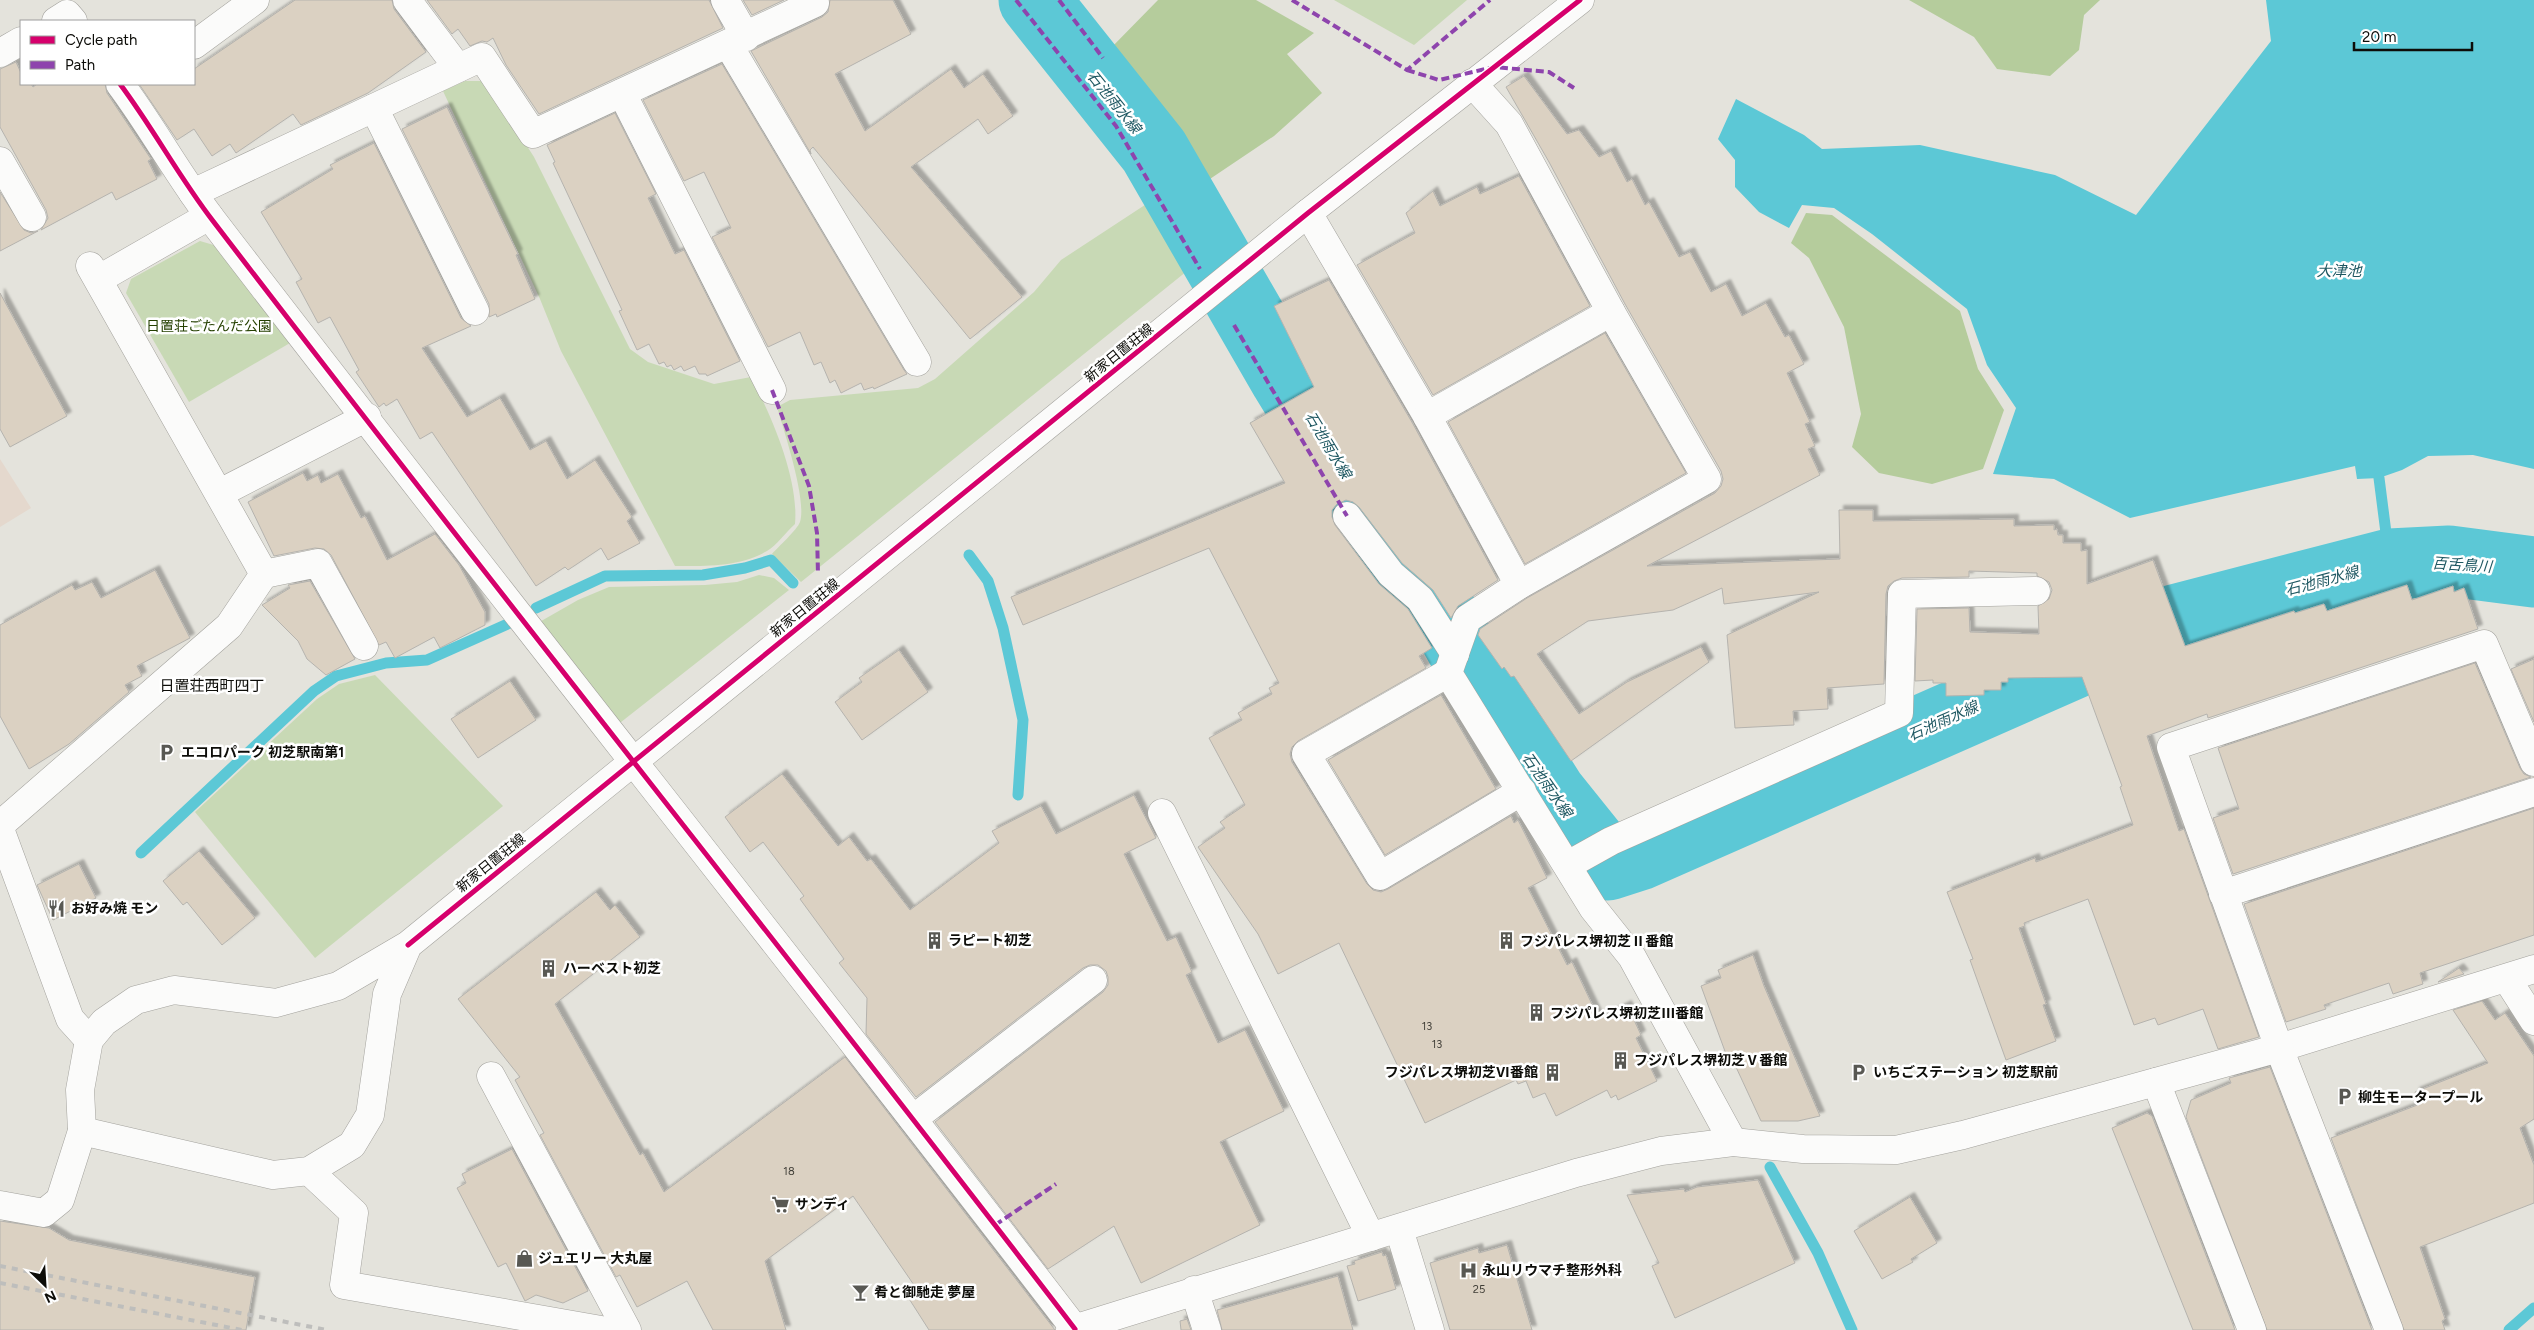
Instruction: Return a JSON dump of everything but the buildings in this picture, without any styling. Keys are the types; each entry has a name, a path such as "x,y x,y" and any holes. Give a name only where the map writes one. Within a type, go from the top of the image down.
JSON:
{"street":[{"path":"195,45 255,0"},
{"path":"407,0 458,68"},
{"path":"725,0 737,41 917,362"},
{"name":"新家日置荘線","path":"89,1040 104,1022 136,1000 174,990 276,1003 338,986 408,945 1308,213 1580,0"},
{"path":"193,193 482,57 533,134 737,41 815,3"},
{"path":"0,53 20,42"},
{"path":"1472,83 1509,124 1610,312 1707,479 1519,585 1467,619 1453,658 1306,754 1380,876 1522,790"},
{"path":"130,87 193,193 209,216 633,762 913,1118 1072,1329 1576,1173 1661,1151 1732,1142 1803,1150 1896,1150 1963,1135 2279,1048 2507,979 2534,969"},
{"path":"622,93 772,390"},
{"path":"374,108 475,311"},
{"path":"0,161 32,217"},
{"path":"1308,213 1427,416 1519,585"},
{"path":"209,216 94,272 264,574"},
{"path":"1427,416 1610,312"},
{"path":"220,494 366,417"},
{"path":"1347,516 1391,574 1420,599 1522,790 1593,908 1632,957 1732,1142"},
{"path":"0,825 229,626 264,574 318,563 364,646"},
{"path":"1568,865 1611,842 1899,713 1902,594 2036,591"},
{"path":"2389,1330 2279,1048 2222,894 2171,747 2484,644 2534,762"},
{"path":"2222,894 2534,792"},
{"path":"1162,813 1371,1236"},
{"path":"0,829 70,1019 89,1040 80,1090 82,1131 60,1200 44,1213 0,1205"},
{"path":"82,1131 273,1175 308,1171 352,1145 370,1115 387,994 408,945"},
{"path":"2507,979 2534,1021"},
{"path":"913,1118 1093,980"},
{"path":"491,1076 627,1330"},
{"path":"2156,1082 2252,1330"},
{"path":"308,1171 354,1213 344,1285 600,1330"},
{"path":"1399,1229 1430,1330"},
{"path":"1194,1290 1207,1330"}],"shaded area":[{"path":"0,459 31,508 0,527"}],"green space":[{"path":"1158,0 1256,0 1314,33 1287,54 1322,93 1274,136 1198,187 1154,116 1108,51"},
{"path":"1334,0 1467,0 1414,45"},
{"path":"1909,0 2100,0 2084,15 2079,50 2050,76 1997,69 1974,37"},
{"path":"465,81 485,81 534,157 630,349 648,362 714,384 751,377 782,449 793,488 795,506 795,524 767,551 734,563 675,566 561,351 540,299 443,91"},
{"path":"1154,199 1192,267 801,582 772,554 798,525 801,512 798,482 777,407 790,400 918,388 935,379 1034,292 1061,260"},
{"path":"1806,213 1832,215 1960,311 1978,369 2004,410 1983,469 1932,484 1879,473 1852,447 1861,414 1844,327 1809,258 1791,243"},
{"name":"日置荘ごたんだ公園","path":"200,241 217,246 290,343 189,402 126,293 131,279"},
{"path":"759,575 774,578 789,590 616,726 536,624 578,600 609,587 705,585 737,582"},
{"path":"375,675 503,806 315,958 195,812 317,699 339,684"}],"water":[{"name":"大津池","path":"2266,0 2534,0 2534,469 2473,455 2428,456 2402,470 2379,478 2357,479 2355,466 2130,518 2054,479 1993,474 2016,408 1987,365 1967,309 1872,234 1834,208 1802,205 1789,228 1759,212 1735,187 1735,160 1718,139 1736,99 1804,135 1822,149 1920,145 2055,175 2136,215 2271,41"}],"waterway":[{"name":"石池雨水線","path":"1034,0 1154,151 1285,378 1347,479 1437,604 1487,693 1551,794 1608,865 1639,855 2170,621 2390,564 2449,561 2534,572"},
{"path":"2379,478 2390,564"},
{"path":"969,555 988,581 1003,628 1023,720 1018,795"},
{"path":"536,608 605,576 703,575 745,568 771,560 793,583"},
{"path":"141,853 314,691 336,676 386,663 427,660 512,622"},
{"path":"1770,1167 1818,1253 1852,1330"},
{"path":"2509,1330 2534,1308"}],"railway":[{"path":"0,1266 327,1330"},
{"path":"0,1283 242,1330"}],"marked path":[{"path":"1016,0 1116,126 1200,269"},
{"path":"1059,0 1103,58"},
{"path":"1292,0 1407,70 1490,0"},
{"path":"1407,70 1439,80 1494,67 1549,72 1574,88"},
{"path":"1234,325 1347,516"},
{"path":"772,390 809,486 817,533 818,574"},
{"path":"995,1225 1056,1184"}],"cycle path":[{"path":"408,945 1308,213 1580,0"},
{"path":"121,85 213,221 1075,1329"}],"place":[{"name":"エコロパーク 初芝駅南第1","path":"167,752"},
{"name":"お好み焼 モン","path":"57,908"},
{"name":"ラピート初芝","path":"934,940"},
{"name":"フジパレス堺初芝Ⅱ番館","path":"1506,941"},
{"name":"ハーベスト初芝","path":"549,968"},
{"name":"フジパレス堺初芝Ⅲ番館","path":"1536,1013"},
{"name":"フジパレス堺初芝Ⅴ番館","path":"1620,1060"},
{"name":"フジパレス堺初芝Ⅵ番館","path":"1552,1072"},
{"name":"いちごステーション 初芝駅前","path":"1859,1072"},
{"name":"柳生モータープール","path":"2344,1097"},
{"name":"サンディ","path":"781,1204"},
{"name":"ジュエリー 大丸屋","path":"524,1258"},
{"name":"永山リウマチ整形外科","path":"1468,1270"},
{"name":"肴と御馳走 夢屋","path":"860,1292"}],"district":[{"name":"日置荘西町四丁","path":"212,686"}],"water label":[{"name":"百舌鳥川","path":"2462,565"}]}
